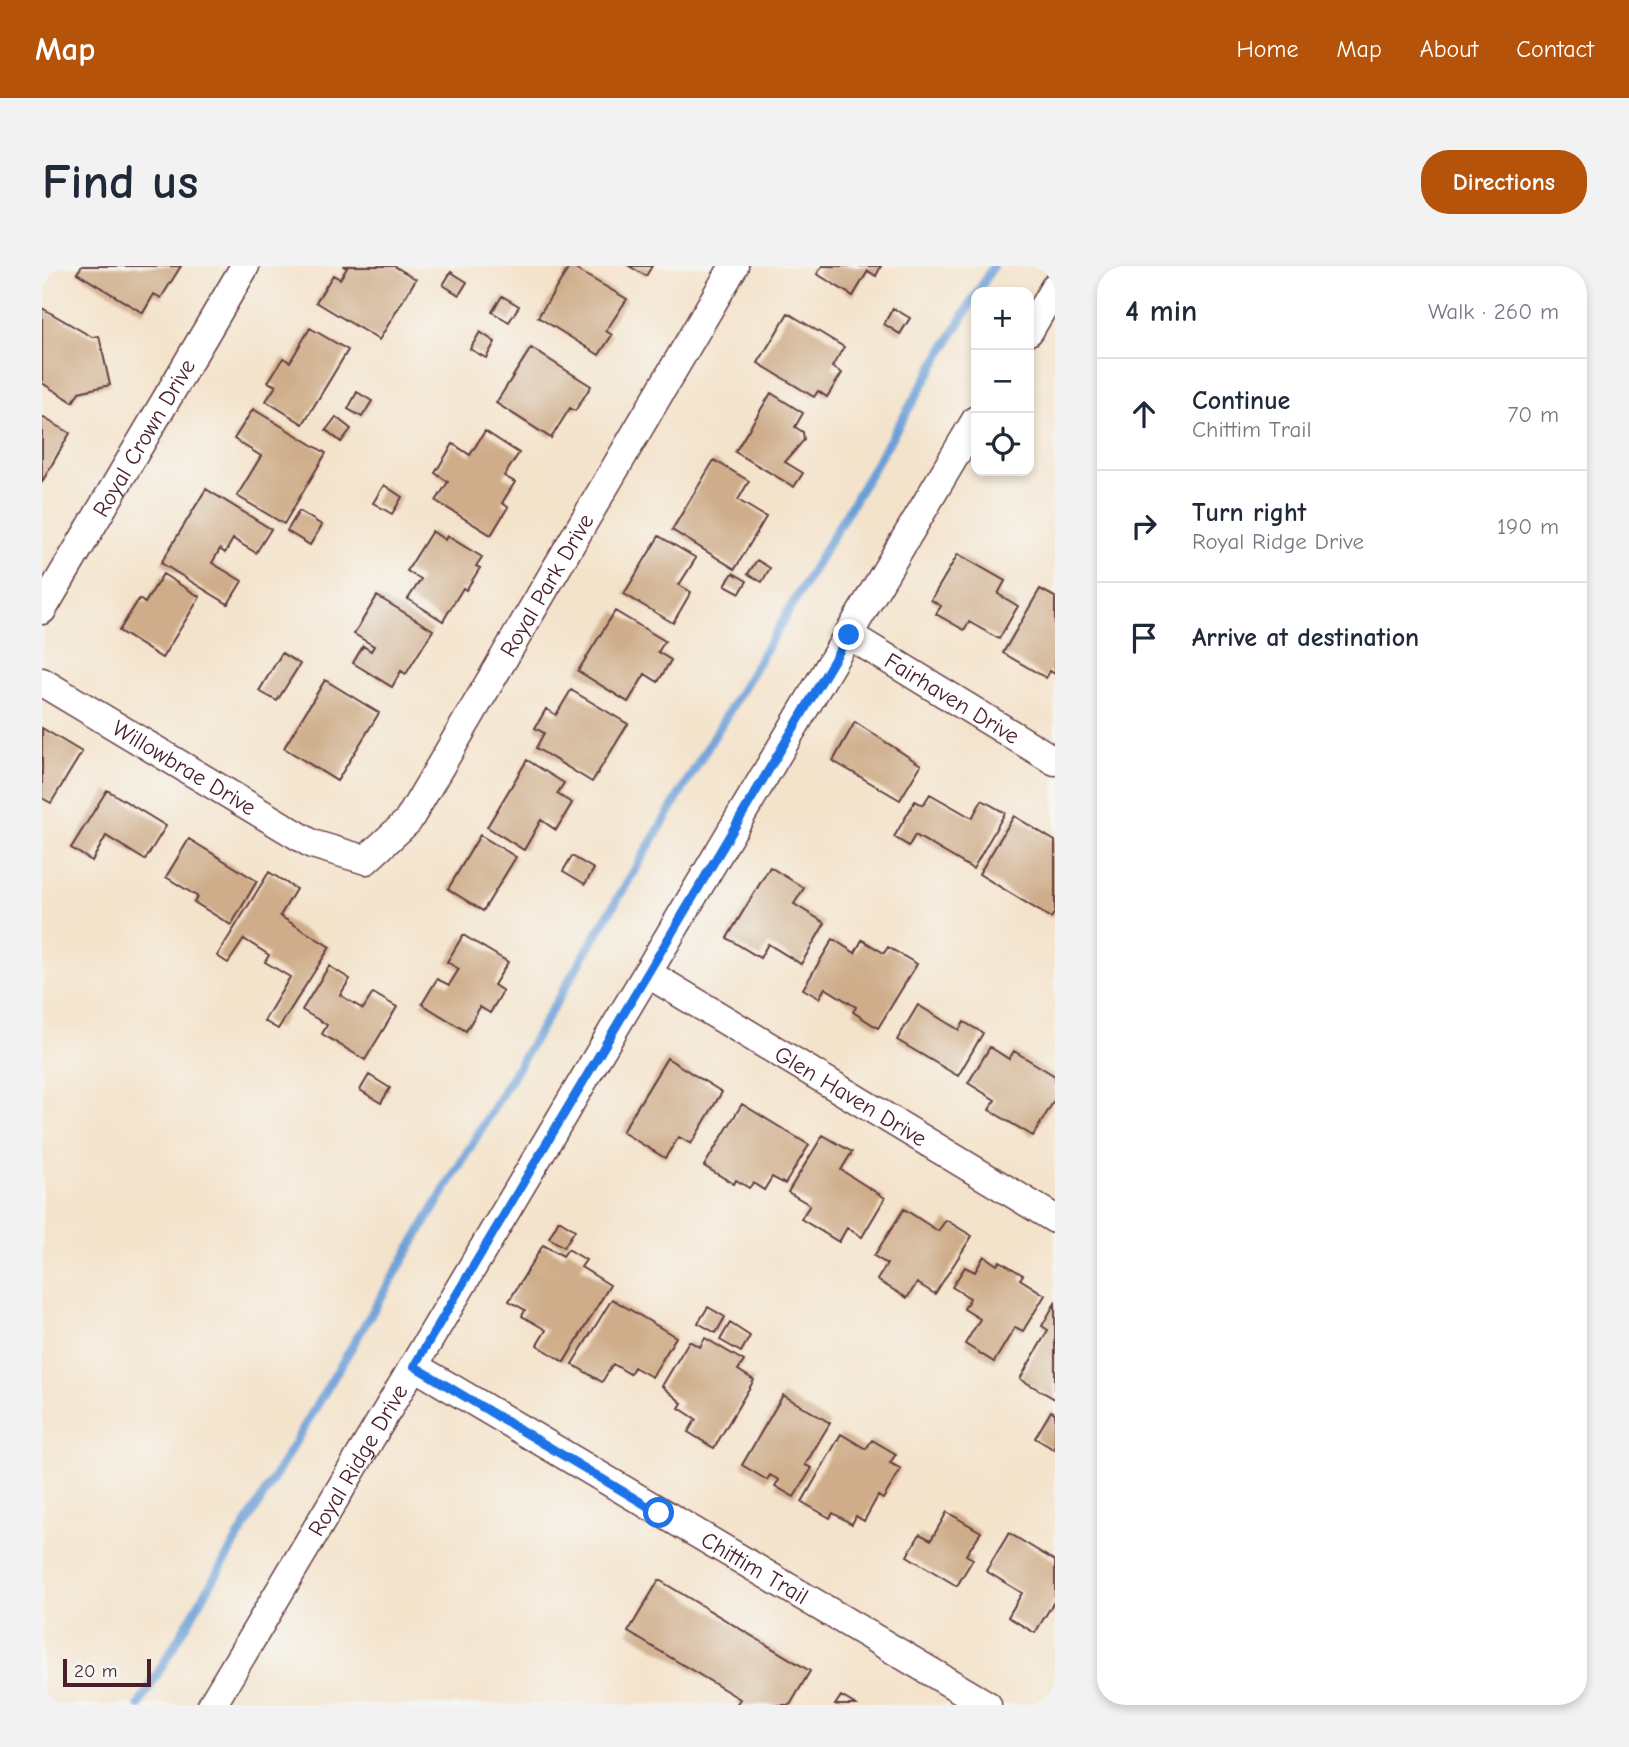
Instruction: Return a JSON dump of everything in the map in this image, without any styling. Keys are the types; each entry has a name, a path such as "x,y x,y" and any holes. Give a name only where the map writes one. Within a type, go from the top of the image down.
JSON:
{"street":[{"name":"Royal Crown Drive","path":"42,610 246,266"},
{"name":"Royal Park Drive","path":"328,849 366,860 408,821 734,266"},
{"path":"1034,324 1053,295"},
{"name":"Royal Ridge Drive","path":"212,1705 971,428"},
{"name":"Fairhaven Drive","path":"849,635 1055,761"},
{"name":"Willowbrae Drive","path":"42,682 312,844 328,849"},
{"name":"Glen Haven Drive","path":"647,973 1055,1219"},
{"name":"Chittim Trail","path":"414,1366 987,1705"}],"building":[{"path":"82,266 181,266 161,298 154,294 143,313 77,273"},
{"path":"343,266 394,266 416,279 379,340 316,302 333,275 340,279 347,268"},
{"path":"570,266 627,299 606,331 612,335 599,355 538,317"},
{"path":"629,266 652,266 646,276"},
{"path":"822,266 881,266 876,276 868,271 853,296 817,274"},
{"path":"451,272 467,282 459,295 443,285"},
{"path":"502,296 519,306 509,322 492,312"},
{"path":"42,308 92,337 99,336 110,385 79,392 73,402 42,383"},
{"path":"893,308 910,318 900,334 884,324"},
{"path":"788,313 844,347 832,367 842,373 827,397 818,391 814,397 758,363"},
{"path":"310,328 348,350 303,424 266,401 276,386 268,382 283,358 290,362"},
{"path":"480,332 495,342 486,358 470,349"},
{"path":"531,348 591,386 575,411 570,408 551,438 496,403"},
{"path":"357,392 372,401 362,417 348,409"},
{"path":"771,393 803,413 795,427 803,432 804,440 785,462 803,473 794,487 735,452"},
{"path":"253,409 326,453 284,524 237,496 261,456 234,439"},
{"path":"42,417 70,433 42,482"},
{"path":"336,417 351,429 341,442 326,430"},
{"path":"485,431 519,453 504,476 515,482 502,503 508,507 491,535 436,501 448,482 435,473 453,444 470,455"},
{"path":"714,460 749,481 738,500 766,517 735,569 672,530"},
{"path":"384,485 402,497 392,514 373,503"},
{"path":"206,489 271,529 256,553 233,539 225,553 220,549 212,563 242,581 228,604 161,563"},
{"path":"299,511 322,525 310,545 287,531"},
{"path":"432,531 445,540 447,536 482,557 476,566 480,568 466,590 463,588 443,621 408,599 421,579 407,571"},
{"path":"659,536 696,558 679,585 691,592 673,623 624,594"},
{"path":"958,554 1005,581 998,594 1018,606 999,639 969,622 964,630 936,614 941,606 931,600"},
{"path":"757,560 770,568 762,582 748,574"},
{"path":"733,573 747,581 740,593 725,585"},
{"path":"163,574 200,597 162,658 119,631 139,599 145,603"},
{"path":"1040,589 1055,597 1055,674 1050,671 1046,678 1003,653"},
{"path":"377,596 433,630 406,674 401,671 392,687 353,663 363,646 371,651 374,646 354,634"},
{"path":"615,611 665,641 658,652 671,660 658,682 645,674 628,702 578,671"},
{"path":"282,653 300,664 277,701 259,691"},
{"path":"325,680 379,713 337,781 284,748"},
{"path":"571,690 628,724 592,782 536,748 544,733 535,728 546,709 556,715"},
{"path":"855,722 921,765 900,800 833,761"},
{"path":"42,728 82,752 51,803 42,798"},
{"path":"527,760 564,783 557,794 572,803 556,830 541,820 524,850 487,827"},
{"path":"107,790 166,826 145,860 106,836 92,861 71,848"},
{"path":"930,794 972,818 982,800 1005,813 973,869 915,835 909,846 894,837 915,801 923,805"},
{"path":"1014,816 1055,841 1055,912 1051,918 979,874"},
{"path":"480,835 516,857 483,911 448,889"},
{"path":"189,839 257,881 231,925 194,902 198,897 166,877"},
{"path":"572,856 594,869 585,884 563,871"},
{"path":"770,867 804,888 794,904 825,923 801,964 768,944 760,958 727,938"},
{"path":"269,872 296,889 280,916 330,947 278,1029 264,1021 290,977 265,962 269,955 244,939 228,963 217,956"},
{"path":"463,935 508,962 494,985 503,991 490,1013 480,1007 466,1031 422,1004 437,979 449,985 459,969 447,962"},
{"path":"833,939 855,953 862,940 884,953 888,947 917,964 878,1028 853,1012 856,1007 825,988 819,998 803,989"},
{"path":"329,966 350,979 340,995 363,1009 373,993 397,1007 365,1060 322,1034 327,1025 302,1010"},
{"path":"918,1005 959,1030 964,1022 983,1033 958,1076 897,1040"},
{"path":"990,1047 1009,1059 1014,1051 1055,1076 1055,1099 1033,1136 989,1110 995,1100 968,1083"},
{"path":"667,1058 722,1092 691,1144 679,1137 665,1158 622,1132"},
{"path":"369,1075 390,1088 381,1103 360,1090"},
{"path":"742,1104 809,1145 785,1184 772,1177 764,1190 753,1183 749,1188 736,1180 734,1184 704,1166"},
{"path":"823,1135 852,1152 841,1170 885,1198 862,1237 847,1228 839,1242 801,1219 810,1205 788,1192"},
{"path":"904,1209 938,1231 946,1220 972,1236 935,1294 917,1283 907,1298 877,1280 887,1264 874,1256"},
{"path":"559,1220 575,1230 564,1247 549,1238"},
{"path":"543,1245 563,1256 568,1249 586,1260 581,1267 610,1285 564,1362 537,1345 546,1330 522,1316 525,1310 509,1301"},
{"path":"984,1256 997,1265 1000,1261 1023,1275 1020,1279 1045,1295 1023,1331 1015,1327 994,1362 965,1344 980,1319 964,1309 970,1298 952,1287 965,1267 975,1272"},
{"path":"612,1299 676,1337 652,1377 634,1367 630,1374 613,1364 602,1382 572,1364"},
{"path":"1055,1303 1055,1399 1020,1379 1048,1330 1042,1326"},
{"path":"708,1307 725,1317 716,1333 698,1323"},
{"path":"730,1323 750,1336 741,1352 720,1340"},
{"path":"705,1338 744,1361 738,1370 754,1380 714,1448 688,1432 696,1419 679,1408 682,1403 662,1386 689,1341 700,1347"},
{"path":"783,1395 830,1423 805,1465 812,1468 794,1497 775,1486 779,1480 770,1475 767,1480 742,1465"},
{"path":"1051,1411 1055,1413 1055,1450 1035,1438"},
{"path":"841,1434 866,1449 872,1440 896,1454 890,1463 901,1469 883,1499 878,1496 864,1521 856,1516 852,1524 833,1513 830,1518 802,1502"},
{"path":"947,1512 981,1532 966,1555 973,1559 957,1586 907,1556 920,1534 931,1540"},
{"path":"1009,1533 1055,1561 1055,1600 1035,1633 1008,1617 1022,1593 986,1571"},
{"path":"659,1580 810,1671 790,1705 736,1705 740,1699 628,1632"},
{"path":"841,1696 856,1705 835,1705"}],"waterway":[{"path":"981,287 993,266"},
{"path":"139,1705 971,303"}],"route":[{"path":"659,1513 414,1366 849,635"}]}
